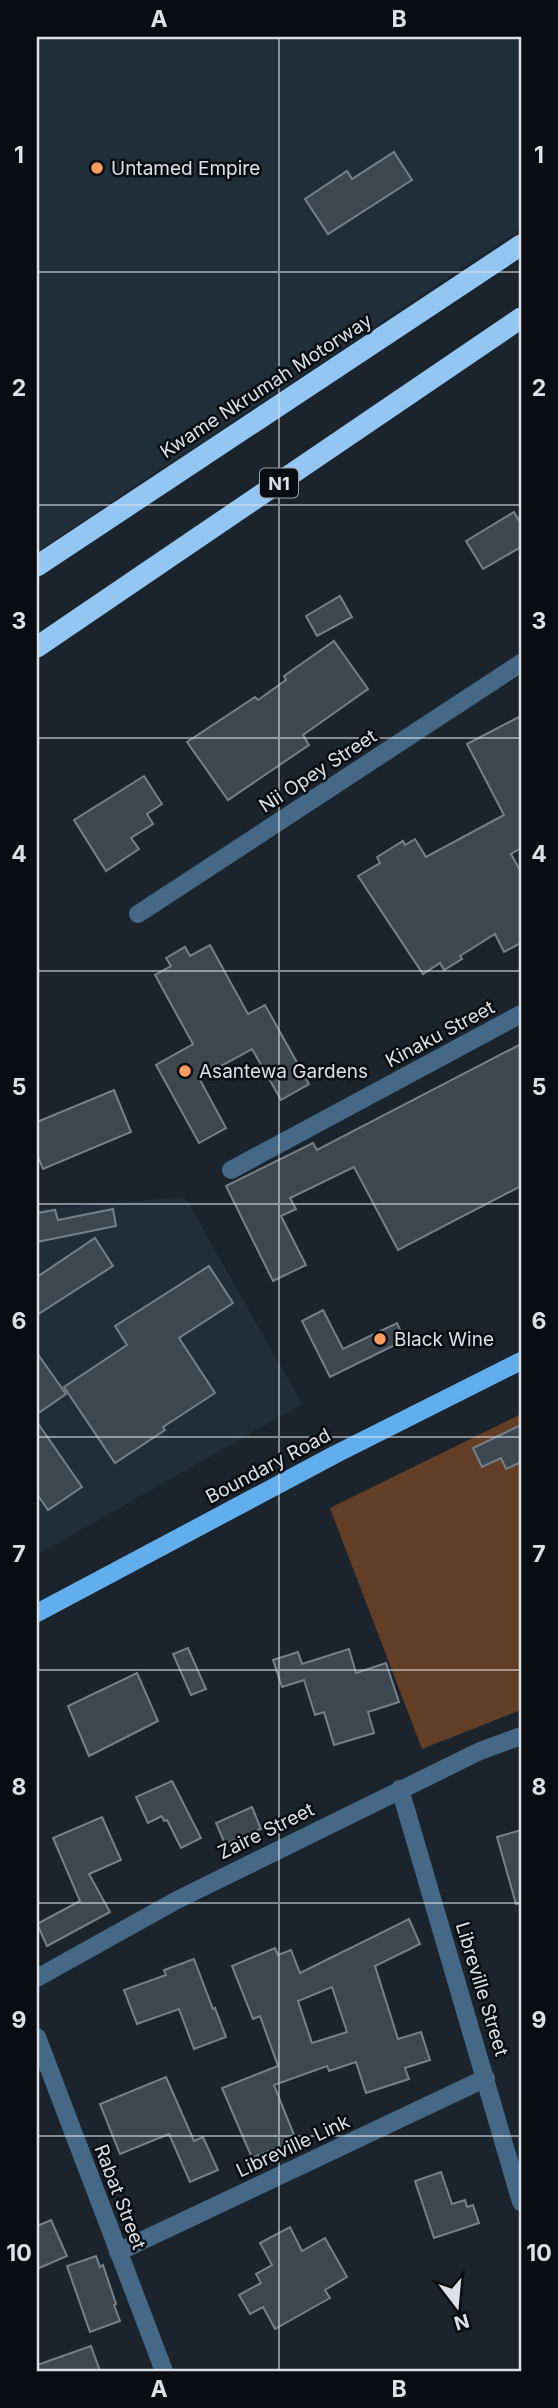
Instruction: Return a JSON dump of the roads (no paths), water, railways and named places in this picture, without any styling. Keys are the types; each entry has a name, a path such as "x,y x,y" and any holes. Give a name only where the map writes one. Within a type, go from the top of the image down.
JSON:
{"highway":[{"name":"Kwame Nkrumah Motorway","path":"37,566 521,245"},
{"name":"N1","path":"37,647 521,318"}],"main road":[{"name":"Boundary Road","path":"37,1613 336,1454 521,1361"}],"street":[{"name":"Nii Opey Street","path":"138,914 521,663"},
{"name":"Kinaku Street","path":"231,1170 521,1014"},
{"name":"Zaire Street","path":"37,1978 177,1899 480,1751 521,1736"},
{"name":"Libreville Street","path":"400,1789 521,2202"},
{"name":"Rabat Street","path":"37,2037 164,2371"},
{"name":"Libreville Link","path":"118,2252 486,2078"}],"place":[{"name":"Untamed Empire","path":"97,168"},
{"name":"Asantewa Gardens","path":"185,1071"},
{"name":"Black Wine","path":"380,1339"}]}
